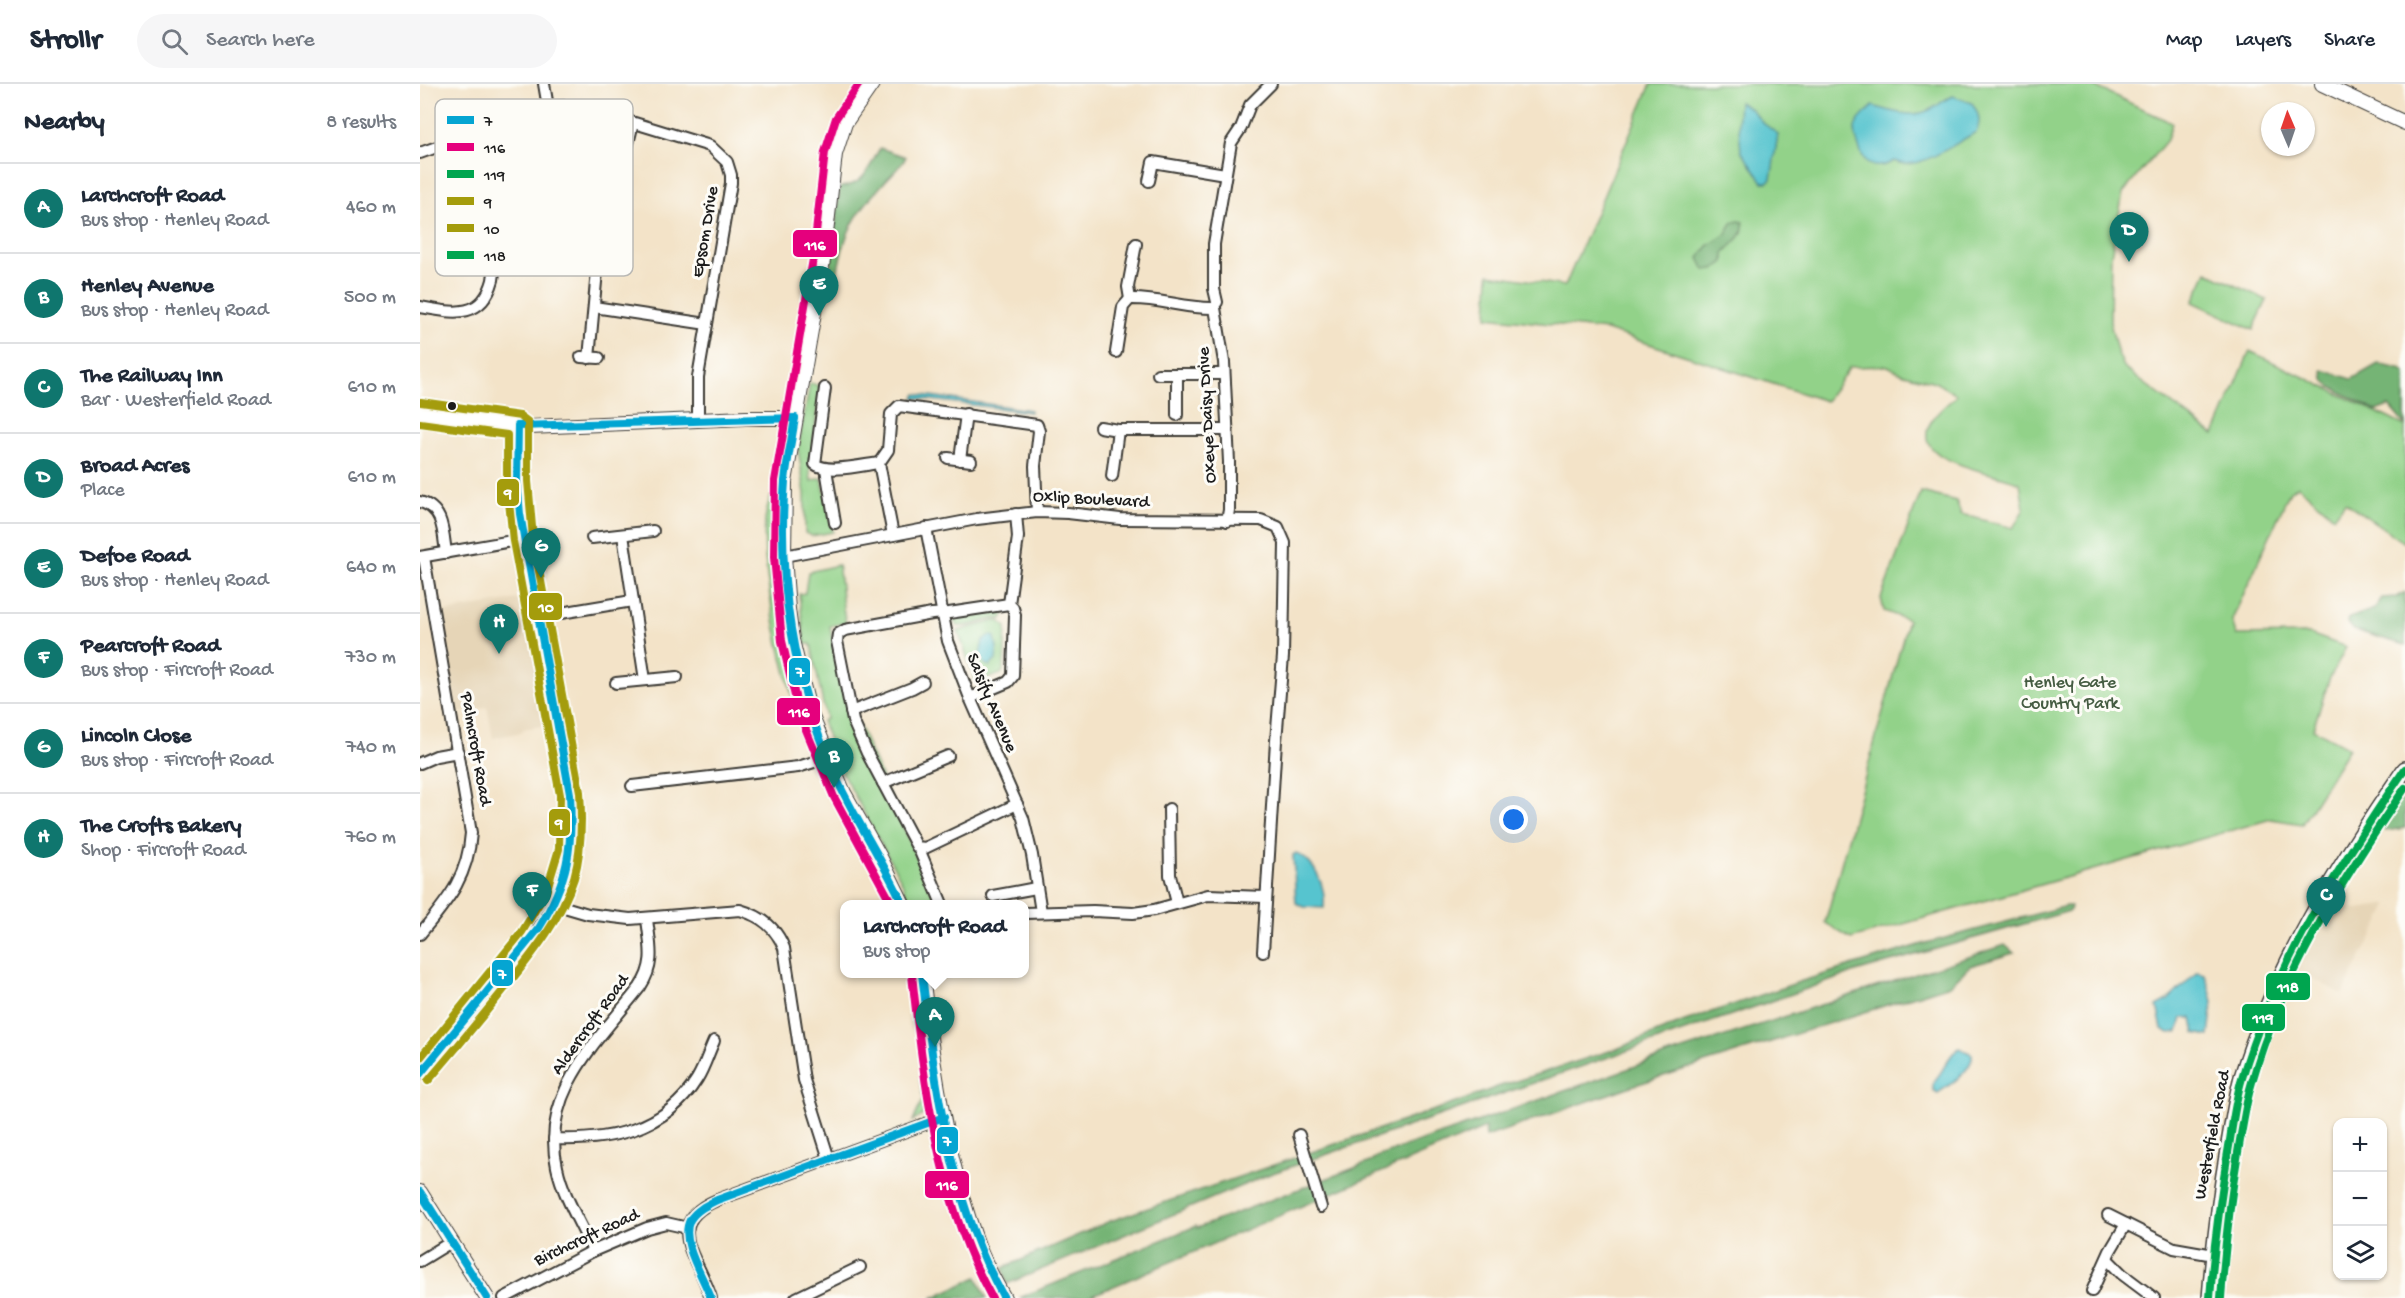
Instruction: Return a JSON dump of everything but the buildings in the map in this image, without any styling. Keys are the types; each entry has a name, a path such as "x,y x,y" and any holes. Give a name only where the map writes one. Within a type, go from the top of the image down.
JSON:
{"main road":[{"name":"Westerfield Road","path":"2210,1298 2222,1186 2241,1084 2263,1019 2287,963 2314,913 2345,859 2405,769"}],"street":[{"path":"544,84 547,99"},
{"path":"872,84 845,123 837,144 823,260 785,482 784,556 792,640 809,710 844,793 901,900"},
{"name":"Oxeye Daisy Drive","path":"1227,521 1230,462 1224,374 1214,289 1214,244 1230,143 1241,128 1250,105 1271,84"},
{"path":"2322,84 2405,123"},
{"name":"Epsom Drive","path":"633,123 710,146 723,156 731,175 698,377 698,419"},
{"name":"Epsom Drive","path":"420,153 435,148"},
{"path":"1149,181 1153,162 1226,174"},
{"path":"1130,299 1128,287 1136,244"},
{"path":"420,307 458,313 474,308 489,293 493,276"},
{"path":"589,358 597,276"},
{"path":"1130,299 1165,302 1196,309 1216,305"},
{"path":"1116,352 1123,307 1130,299"},
{"path":"594,307 707,324"},
{"path":"1158,374 1224,374"},
{"path":"1177,415 1178,374"},
{"path":"825,388 814,462 817,466 826,469 879,463"},
{"path":"893,535 879,463 888,450 890,418 895,408 904,406 1032,423 1038,426 1040,431 1035,471 1037,512"},
{"path":"420,412 518,426 604,425 698,419 795,418"},
{"path":"960,460 966,414"},
{"path":"420,1074 526,945 554,904 569,860 572,814 523,539 517,481 518,426"},
{"path":"1100,427 1118,430 1227,430"},
{"path":"1112,476 1118,430"},
{"path":"826,469 836,523"},
{"path":"420,502 431,506 439,516 446,553"},
{"name":"Oxlip Boulevard","path":"784,556 926,528 1037,512 1120,519 1261,520 1272,524 1281,531 1285,549 1284,645 1265,897"},
{"path":"1009,604 1018,532 1017,514"},
{"name":"Salsify Avenue","path":"926,528 941,613 951,653 1017,804 1030,846 1041,912"},
{"path":"592,538 653,531"},
{"path":"623,535 645,680"},
{"path":"422,557 523,539"},
{"name":"Palmcroft Road","path":"420,934 456,887 467,861 470,825 422,557"},
{"path":"537,617 632,601"},
{"path":"940,900 919,849 913,843 864,748 851,712 837,641 840,632 941,613 949,614 1009,604"},
{"path":"970,698 1008,682 1012,678 1015,615 1014,609 1009,604"},
{"path":"616,683 677,677"},
{"path":"851,712 912,688 923,681"},
{"path":"420,763 435,756 458,752"},
{"path":"883,783 948,756"},
{"path":"632,786 798,767 814,762"},
{"path":"919,849 1017,804"},
{"path":"1169,809 1170,875 1177,903"},
{"path":"993,896 1036,888"},
{"path":"1029,913 1133,913 1154,910 1208,895 1265,897 1263,951"},
{"path":"554,904 598,916 647,919 740,910 761,918 777,932 784,948 804,1080 829,1159"},
{"name":"Aldercroft Road","path":"593,1251 560,1178 555,1158 555,1117 566,1085 649,972 651,953 647,919"},
{"path":"922,978 932,1056 966,1206 987,1267 1004,1298"},
{"path":"554,1139 584,1140 613,1137 649,1124 671,1109 697,1079 714,1041"},
{"path":"711,1298 687,1238 688,1228 694,1215 709,1204 944,1117"},
{"path":"1299,1135 1321,1207"},
{"path":"420,1192 487,1298"},
{"path":"2108,1215 2174,1248 2214,1255"},
{"name":"Birchcroft Road","path":"504,1298 593,1251 657,1224 671,1223 688,1228"},
{"path":"2092,1292 2126,1224"},
{"path":"420,1261 452,1242"},
{"path":"2107,1259 2122,1274 2154,1298"},
{"path":"796,1298 860,1267"}],"shaded area":[{"path":"523,598 547,725 493,738 487,707 456,713 440,613"},
{"path":"2328,902 2358,909 2389,904 2342,994 2291,967"}],"green space":[{"name":"Henley Gate Country Park","path":"1651,84 2090,84 2172,123 2167,140 2123,193 2111,255 2110,322 2117,351 2125,369 2214,435 2250,351 2405,426 2405,543 2345,502 2334,517 2298,486 2290,491 2232,620 2236,635 2310,634 2346,647 2329,680 2313,729 2349,748 2302,824 2271,819 1851,939 1825,923 1908,620 1884,611 1881,598 1921,492 1956,501 1961,514 2013,528 2024,509 2020,483 1958,464 1931,447 1927,436 1931,422 1957,395 1935,382 1901,373 1888,366 1850,367 1826,401 1606,330 1487,317 1489,274 1565,286"},
{"path":"880,148 906,157 857,216 843,248 837,275 829,280 840,187 848,186 861,179"},
{"path":"1743,222 1742,232 1724,253 1724,262 1714,269 1705,270 1699,258 1708,246 1725,235 1732,223"},
{"path":"2207,272 2267,300 2253,330 2193,302"},
{"path":"2378,364 2403,370 2405,373 2405,425 2389,406 2376,411 2331,387 2324,380 2323,370 2352,379"},
{"path":"810,383 820,386 810,470 811,481 822,478 833,532 812,536 805,533 805,494 798,449"},
{"path":"777,489 778,577 783,620 833,782 829,784 796,708 776,629 766,560 765,529 768,505"},
{"path":"838,565 846,623 830,626 839,680 935,900 908,900 901,880 839,767 822,721 826,719 811,644 805,644 799,594 805,593 808,572"},
{"path":"2405,592 2405,645 2354,630 2348,623 2349,618 2374,609 2382,598 2397,597"},
{"path":"997,609 1007,609 1002,619 990,619 957,626 952,618 966,618 971,614 981,615 986,611 988,614 995,613"},
{"path":"1000,621 1006,627 1004,669 1001,674 977,682 958,631"},
{"path":"2405,791 2405,828 2385,831 2381,826"},
{"path":"2071,906 2070,911 1859,971 1270,1174 1007,1284 1003,1268 1110,1221 1497,1087 1619,1048 1682,1022 1802,981 1926,943"},
{"path":"2005,945 2014,953 1970,966 1950,985 1629,1087 1486,1137 1485,1128 1086,1298 1019,1298 1196,1226 1197,1228 1370,1162 1376,1157 1670,1054"},
{"path":"931,1078 931,1104 925,1113 913,1121 923,1099 920,1079"},
{"path":"977,1277 987,1298 932,1298"}],"water":[{"path":"1953,96 1972,103 1979,124 1976,132 1936,155 1914,163 1903,164 1894,161 1877,166 1864,159 1855,128 1860,119 1873,106 1911,114 1926,112"},
{"path":"1739,102 1751,109 1763,123 1778,134 1771,179 1767,182 1763,182 1741,151"},
{"path":"916,394 1030,410 1030,412 914,398"},
{"path":"991,635 995,637 997,649 996,660 990,666 985,664 980,655 983,640"},
{"path":"1296,853 1309,862 1318,876 1323,892 1324,908 1304,907 1296,903 1293,855"},
{"path":"2197,972 2205,974 2213,1001 2209,1036 2195,1033 2192,1018 2182,1018 2178,1032 2169,1033 2162,1029 2157,1006 2168,1000"},
{"path":"1959,1048 1972,1054 1972,1060 1960,1076 1938,1093 1933,1090 1933,1082 1951,1055"}],"transit line":[{"name":"116","path":"859,84 836,118 825,152 813,259 775,481 774,557 782,641 799,713 834,797 890,900"},
{"name":"10","path":"421,402 520,416 528,422 528,481 533,538 580,792 581,814 577,867 561,910 543,939 428,1081"},
{"name":"7","path":"795,418 785,481 783,518 786,592 798,665 819,736 833,771 901,900"},
{"name":"7","path":"518,426 795,418"},
{"name":"9","path":"420,423 507,435 507,482 513,541 560,795 559,849 546,892 522,932 420,1058"},
{"name":"7","path":"420,1074 539,928 556,895 569,848 570,794 520,514 517,481 518,426"},
{"name":"119","path":"2210,1298 2218,1219 2235,1109 2242,1078 2256,1036 2272,996 2312,917 2357,842 2405,769"},
{"name":"118","path":"2221,1298 2240,1140 2250,1089 2265,1042 2297,966 2316,929 2359,857 2405,788"},
{"name":"116","path":"912,978 928,1100 946,1182 958,1222 992,1298"},
{"name":"7","path":"923,978 939,1099 957,1181 985,1260 1004,1298"},
{"name":"7","path":"711,1298 690,1249 687,1229 692,1216 717,1200 944,1117"},
{"name":"7","path":"420,1192 487,1298"}],"place":[{"name":"Broad Acres","path":"2129,262"},
{"name":"Defoe Road","path":"819,316"},
{"name":"Lincoln Close","path":"541,578"},
{"name":"The Crofts Bakery","path":"499,654"},
{"name":"Henley Avenue","path":"834,788"},
{"name":"Pearcroft Road","path":"532,922"},
{"name":"The Railway Inn","path":"2326,927"},
{"name":"Larchcroft Road","path":"935,1047"}]}
